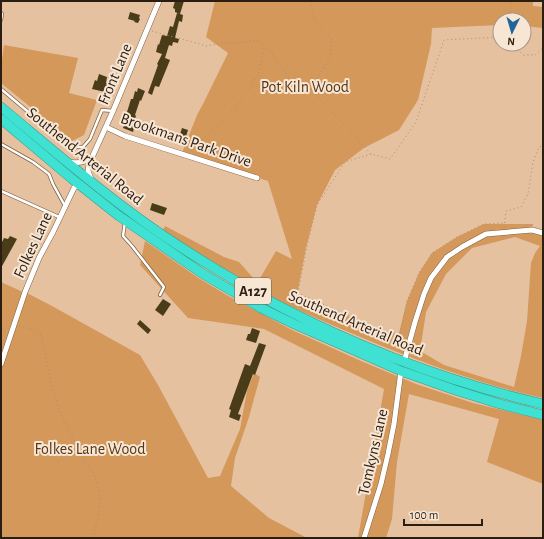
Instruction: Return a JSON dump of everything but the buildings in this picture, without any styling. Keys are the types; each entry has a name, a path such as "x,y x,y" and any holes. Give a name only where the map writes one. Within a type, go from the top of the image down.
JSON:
{"highway":[{"name":"Southend Arterial Road","path":"1,107 98,188 125,208 182,248 278,306 340,335 404,362 481,388 543,404"},
{"name":"Southend Arterial Road","path":"1,119 78,184 125,220 203,274 262,308 401,372 462,392 543,415"}],"street":[{"name":"Front Lane","path":"98,188 89,174 89,164 159,1"},
{"name":"Brookmans Park Drive","path":"106,127 125,136 257,178"},
{"path":"65,161 79,163 92,156"},
{"name":"Folkes Lane","path":"1,364 39,258 74,188 78,184"},
{"path":"404,362 424,294 431,278 447,257 486,234 532,230 543,233"},
{"name":"Tomkyns Lane","path":"364,538 381,484 386,462 394,424 401,372"}],"lane":[{"path":"1,13 1,20"},
{"path":"1,89 72,147 83,147 90,139 102,110 113,111"},
{"path":"1,144 33,162 49,174 66,206"},
{"path":"1,191 60,218"},
{"path":"125,220 123,236 164,287 160,295"}],"path":[{"path":"310,1 315,21 332,39 330,57 311,90"},
{"path":"509,12 512,1"},
{"path":"147,29 207,46 221,43 259,41 270,51 292,80 311,90 371,154"},
{"path":"492,37 444,40 416,122 390,159 371,154 345,162 317,205 298,292 383,331 400,334 407,301 419,273 432,253 457,237 484,224 505,223"},
{"path":"186,156 234,109 250,88 259,73 264,46"},
{"path":"520,52 523,55 536,54 543,48"},
{"path":"504,232 506,211 521,207 528,194 533,162 539,147 543,146"},
{"path":"14,325 35,330 40,333 44,346 51,386 62,416 79,451 94,474 99,490 100,502 98,519 92,538"}],"green space":[{"name":"Pot Kiln Wood","path":"215,1 533,1 533,6 543,7 543,28 532,27 532,12 492,12 492,25 432,28 431,44 418,100 399,130 364,148 335,170 317,205 306,248 297,295 383,331 399,333 407,301 419,273 432,253 457,237 484,224 533,224 532,230 543,232 543,398 502,388 441,369 327,323 254,288 162,232 165,226 224,257 239,262 255,280 259,280 276,251 292,259 268,181 182,153 197,115 228,53 206,37","holes":["515,237 540,246 531,263 527,321 514,387 444,365 420,351 426,312 446,274 472,248"]},
{"path":"4,45 78,58 69,93 97,100 84,135 72,141 1,83 1,67"},
{"path":"145,241 200,279 292,330 416,384 473,403 543,420 543,484 487,462 499,419 409,394 397,462 392,519 386,538 358,538 384,389 264,329 188,318 140,265"},
{"name":"Folkes Lane Wood","path":"1,282 52,306 140,355 158,385 208,478 220,476 240,429 247,391 254,373 260,377 249,417 235,458 231,486 269,518 307,538 1,538"}]}
